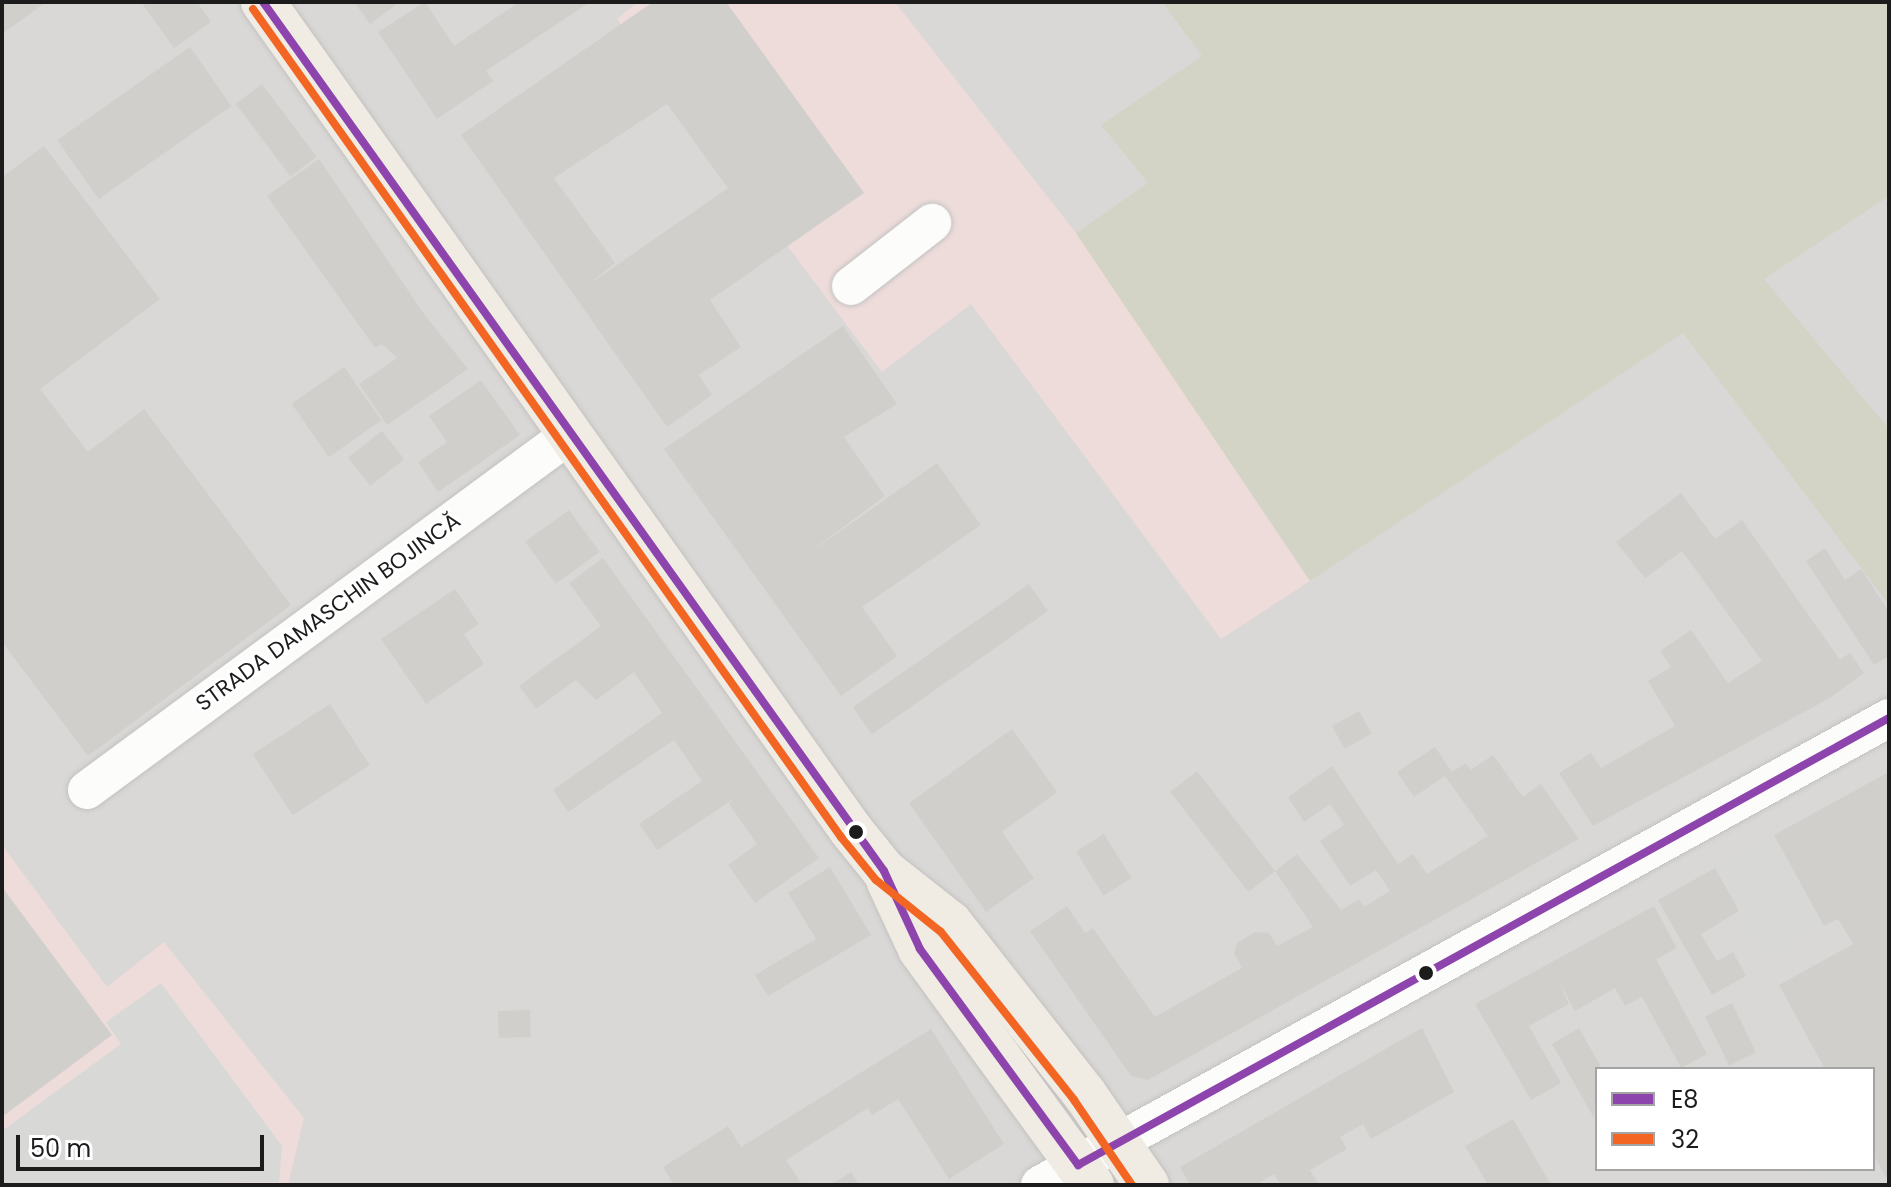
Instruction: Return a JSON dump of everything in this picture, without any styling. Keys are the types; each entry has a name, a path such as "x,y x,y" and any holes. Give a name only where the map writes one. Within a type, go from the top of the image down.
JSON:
{"main road":[{"path":"263,2 569,435 884,871 920,949 1085,1175"},
{"path":"884,871 950,923 1118,1142 1147,1185"}],"street":[{"path":"851,286 932,223"},
{"name":"STRADA DAMASCHIN BOJINCĂ","path":"87,790 569,435"},
{"path":"1040,1185 1085,1175 1118,1142 1889,718"}],"shaded area":[{"path":"2,2 1889,2 1889,1185 2,1185"},
{"path":"638,2 895,2 1076,233 1310,581 1221,639 971,304 882,372 617,19"},
{"path":"1162,2 1889,2 1889,196 1764,279 1889,429 1889,605 1683,333 1310,581 1076,233 1148,183 1101,125 1202,56"},
{"path":"1774,835 1824,926 1765,959 1715,868"},
{"path":"2,845 107,987 164,942 304,1118 288,1185 2,1185"},
{"path":"161,983 282,1146 279,1182 2,1185 2,1131 121,1044 106,1022"},
{"path":"1875,1158 1889,1185 1823,1185 1815,1171 1875,1171"}],"building":[{"path":"2,2 46,2 2,34"},
{"path":"141,2 197,2 211,22 174,48"},
{"path":"354,2 400,2 370,24"},
{"path":"425,2 454,46 519,2 590,2 486,71 493,81 437,119 378,32"},
{"path":"653,2 726,2 864,193 710,300 741,347 699,375 712,395 667,427 461,135","holes":["667,104 728,188 588,285 615,263 554,178"]},
{"path":"190,47 231,106 99,199 57,140"},
{"path":"262,84 317,157 290,177 236,104"},
{"path":"44,146 160,299 40,389 88,452 144,409 291,605 88,756 2,642 2,177"},
{"path":"319,159 424,314 468,369 387,425 359,384 397,358 382,344 375,348 267,196"},
{"path":"843,326 897,404 844,437 885,496 802,558 937,463 981,525 862,607 897,656 841,696 664,449"},
{"path":"344,367 381,420 329,457 292,404"},
{"path":"481,380 520,435 438,492 418,462 447,442 429,416"},
{"path":"382,431 404,459 370,486 348,457"},
{"path":"1681,493 1715,539 1742,520 1840,660 1850,653 1864,673 1830,698 1593,826 1559,773 1591,753 1601,768 1675,726 1648,681 1671,667 1660,651 1691,630 1728,683 1762,661 1682,551 1645,578 1616,542"},
{"path":"569,510 600,552 556,584 525,542"},
{"path":"1825,548 1845,580 1861,569 1889,612 1889,656 1874,665 1806,561"},
{"path":"603,558 819,858 755,903 728,865 757,844 729,804 735,798 657,850 639,824 702,781 674,740 568,812 553,790 662,713 634,672 596,700 576,680 536,709 519,686 601,626 569,583"},
{"path":"1029,584 1048,611 872,734 853,707"},
{"path":"455,589 479,624 464,634 484,664 426,704 381,639"},
{"path":"330,704 370,765 293,815 253,754"},
{"path":"1359,711 1372,734 1344,749 1332,726"},
{"path":"1012,729 1057,792 1002,832 1034,878 986,912 909,803"},
{"path":"1435,747 1452,772 1466,763 1471,770 1493,755 1523,797 1541,784 1579,839 1148,1080 1131,1076 1030,931 1067,906 1085,933 1093,928 1155,1017 1242,968 1234,953 1237,943 1255,932 1269,933 1277,946 1313,927 1275,871 1297,854 1341,910 1359,899 1364,907 1390,891 1376,870 1350,886 1320,841 1344,825 1330,804 1304,822 1288,797 1332,766 1398,864 1413,854 1427,874 1488,836 1445,776 1414,797 1397,772"},
{"path":"1197,771 1275,871 1248,892 1170,792"},
{"path":"1889,772 1889,1182 1875,1158 1875,1067 1824,1067 1779,985 1853,944 1838,919 1824,926 1774,835"},
{"path":"1104,834 1132,878 1104,896 1076,851"},
{"path":"830,867 871,935 768,996 755,975 816,939 788,893"},
{"path":"1715,868 1739,911 1701,934 1717,961 1733,952 1746,976 1712,995 1658,900"},
{"path":"2,887 112,1035 2,1117"},
{"path":"1654,906 1677,948 1656,959 1707,1054 1680,1067 1642,997 1625,1006 1615,988 1575,1011 1557,977 1569,1004 1529,1026 1561,1083 1531,1100 1475,1004"},
{"path":"1732,1003 1756,1052 1729,1066 1705,1016"},
{"path":"530,1010 531,1037 499,1038 498,1011"},
{"path":"1422,1028 1454,1092 1371,1139 1363,1124 1340,1137 1347,1149 1310,1170 1319,1185 1281,1185 1274,1174 1256,1185 1190,1185 1180,1167"},
{"path":"1579,1028 1601,1067 1595,1067 1594,1118 1552,1044"},
{"path":"931,1029 1004,1144 949,1179 898,1099 872,1115 868,1108 786,1160 802,1185 674,1185 663,1167 728,1126 741,1147"},
{"path":"1513,1119 1551,1185 1488,1185 1465,1146"},
{"path":"851,1172 859,1185 830,1185"}],"transit line":[{"name":"E8","path":"263,2 884,871 920,949 1078,1165 1889,718"},
{"name":"32","path":"253,9 841,837 876,880 941,932 1074,1100 1132,1185"}]}
